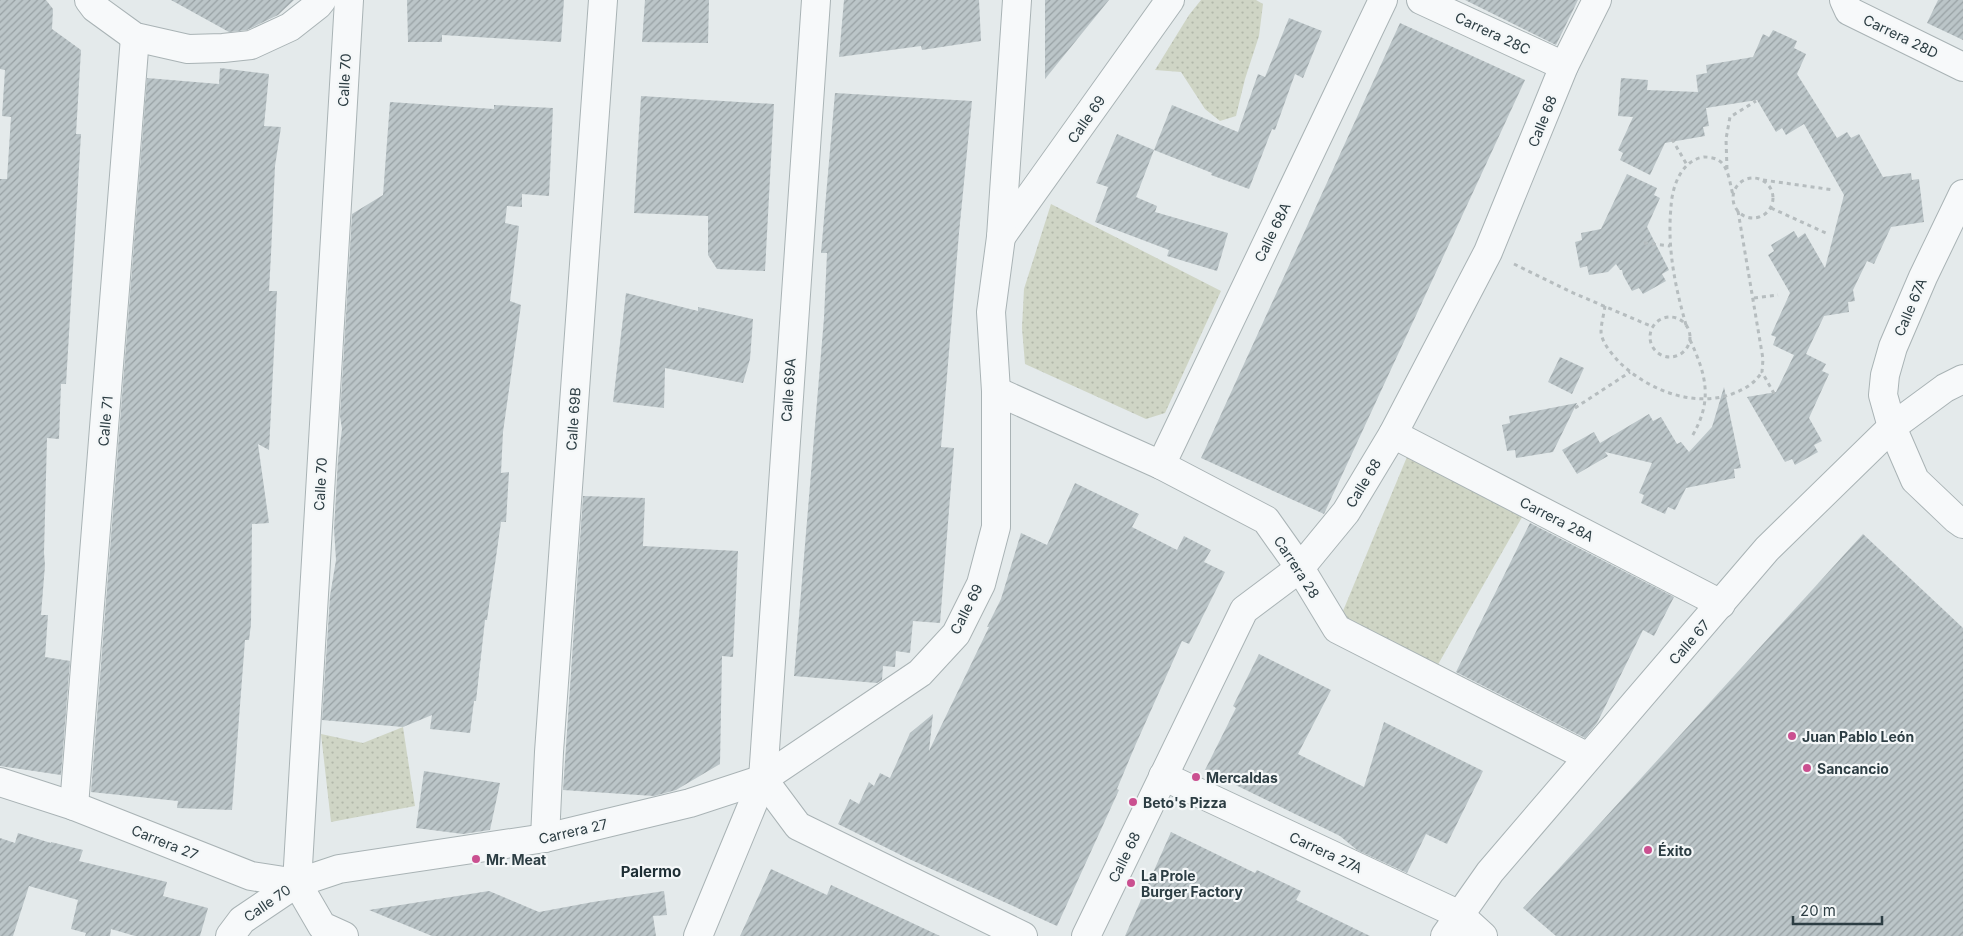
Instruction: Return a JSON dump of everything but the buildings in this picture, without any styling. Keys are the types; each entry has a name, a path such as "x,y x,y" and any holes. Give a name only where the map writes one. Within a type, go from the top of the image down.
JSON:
{"street":[{"path":"90,0 96,8 135,37 188,49 251,45 290,27 322,0"},
{"name":"Calle 70","path":"230,936 242,920 297,883 349,0"},
{"name":"Calle 69B","path":"545,838 549,752 603,0"},
{"name":"Calle 69A","path":"762,780 816,0"},
{"name":"Calle 69","path":"762,780 920,674 956,634 981,584 996,528 996,391 991,312 1001,237 1017,0"},
{"name":"Calle 69","path":"1001,237 1170,0"},
{"name":"Calle 68A","path":"1161,465 1383,0"},
{"name":"Carrera 28C","path":"1421,0 1564,66"},
{"name":"Calle 68","path":"1086,936 1244,610 1300,568 1346,512 1393,434 1488,252 1564,66 1597,0"},
{"name":"Carrera 28D","path":"1844,0 1849,11 1963,67"},
{"name":"Calle 71","path":"74,806 135,37"},
{"name":"Calle 67A","path":"1963,194 1893,347 1885,375 1883,395 1892,427 1915,480 1956,520 1963,524"},
{"name":"Calle 67","path":"1452,926 1490,872 1722,604 1767,549 1892,427 1945,388 1963,379"},
{"name":"Carrera 28","path":"996,391 1161,465 1266,520 1300,568 1337,629 1588,757"},
{"name":"Carrera 28A","path":"1393,434 1722,604"},
{"name":"Carrera 27A","path":"1163,776 1452,926 1483,936"},
{"path":"698,936 762,780 798,826 1023,936"},
{"name":"Carrera 27","path":"0,782 74,806 251,876 297,883 339,869 545,838 690,803 762,780"},
{"path":"297,883 322,926 344,936"}],"path":[{"path":"1605,306 1601,334 1610,353 1630,372 1652,385 1690,399 1706,400 1720,398 1743,390 1756,382 1762,372 1763,359 1738,211 1734,203 1727,170 1726,139 1730,117 1756,101"},
{"path":"1672,139 1687,165"},
{"path":"1691,438 1704,414 1706,400 1702,364 1690,339 1676,291 1670,246 1671,205 1679,175 1687,165 1697,158 1711,157 1721,161 1727,170"},
{"path":"1733,195 1741,182 1748,178 1834,190"},
{"path":"1738,211 1743,216 1752,218 1766,214 1771,208 1773,193 1763,180"},
{"path":"1771,208 1828,234"},
{"path":"1644,243 1670,246"},
{"path":"1488,252 1570,292 1653,327"},
{"path":"1754,298 1778,295"},
{"path":"1686,325 1673,317 1658,321 1650,334 1650,342 1660,354 1669,357 1683,353 1688,347 1690,339"},
{"path":"1575,408 1630,372"},
{"path":"1762,372 1776,397"}],"green space":[{"path":"1201,0 1256,0 1263,4 1259,36 1245,79 1236,116 1220,121 1205,109 1181,72 1155,70 1189,15"},
{"path":"1051,204 1221,291 1165,413 1146,419 1025,364 1022,328 1024,289"},
{"path":"1409,452 1533,498 1436,668 1338,623"},
{"path":"403,727 415,806 331,822 321,734 363,743"}],"place":[{"name":"Juan Pablo León","path":"1792,736"},
{"name":"Sancancio","path":"1807,768"},
{"name":"Mercaldas","path":"1196,777"},
{"name":"Beto's Pizza","path":"1133,802"},
{"name":"Éxito","path":"1648,850"},
{"name":"Mr. Meat","path":"476,859"},
{"name":"La Prole Burger Factory","path":"1131,883"}],"district":[{"name":"Palermo","path":"651,871"}]}
